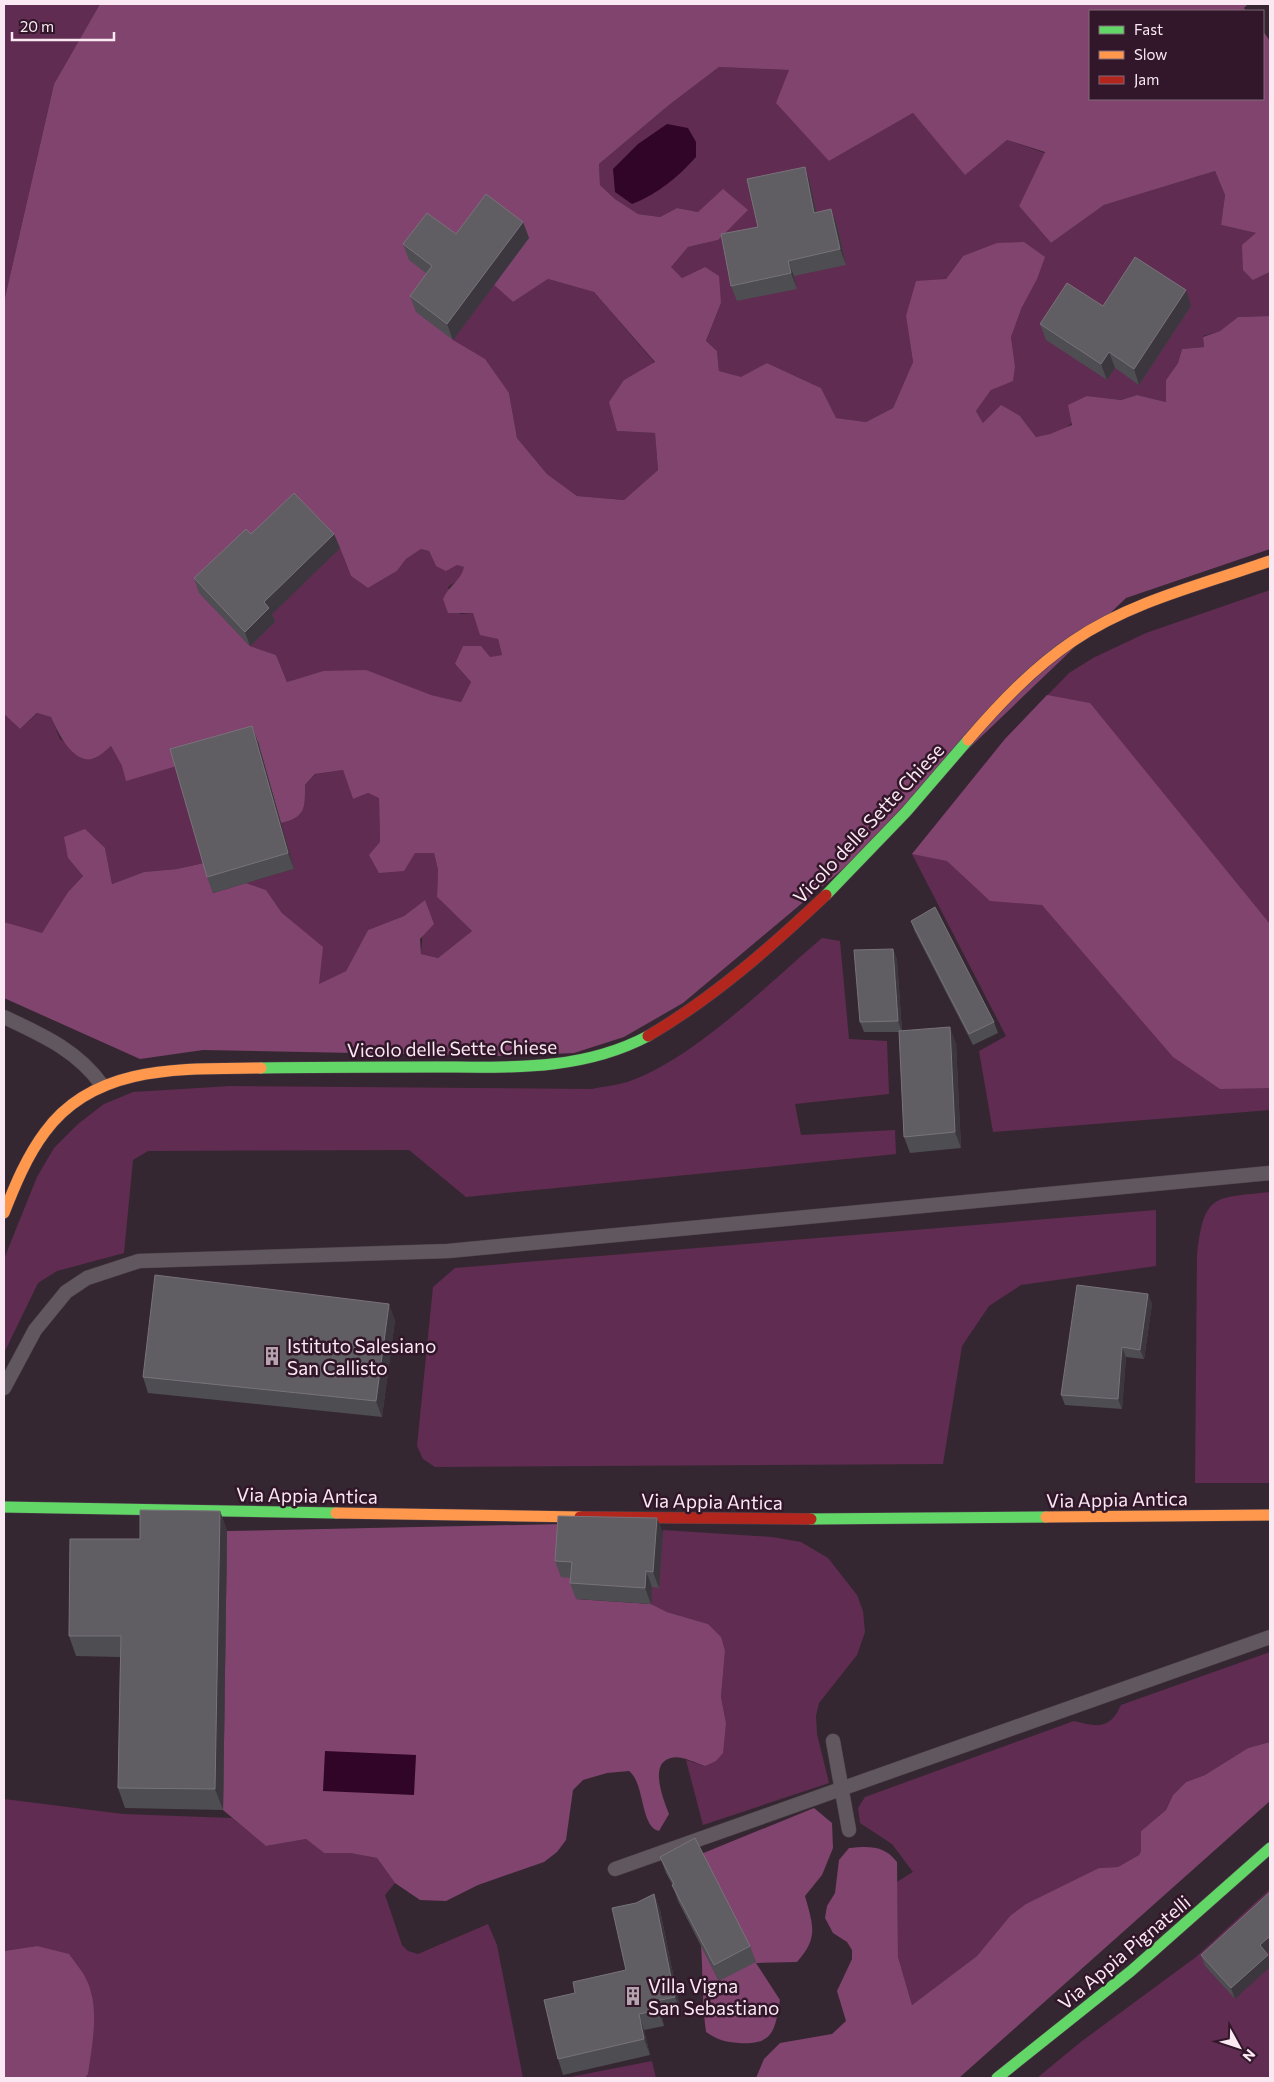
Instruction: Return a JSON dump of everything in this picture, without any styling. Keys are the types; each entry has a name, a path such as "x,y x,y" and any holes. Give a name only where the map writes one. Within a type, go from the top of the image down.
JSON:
{"main road":[{"name":"Vicolo delle Sette Chiese","path":"4,1213 25,1165 47,1128 67,1107 102,1086 148,1074 204,1069 512,1067 572,1063 617,1050 657,1030 699,1002 810,912 870,852 1003,703 1050,657 1090,629 1130,609 1270,562"},
{"name":"Via Appia Antica","path":"4,1507 746,1520 1270,1515"},
{"name":"Via Appia Pignatelli","path":"997,2078 1131,1971 1270,1848"}],"lane":[{"path":"4,1017 63,1046 85,1065 102,1086"},
{"path":"4,1388 35,1330 66,1292 87,1278 139,1261 448,1251 1270,1173"},
{"path":"615,1869 1270,1636"},
{"path":"833,1741 848,1830"}],"shaded area":[{"path":"4,4 100,4 54,84 4,302"},
{"path":"100,4 1248,4 1244,8 1245,10 1089,10 1089,100 1264,100 1264,32 1270,41 1270,272 1253,280 1243,270 1242,245 1256,233 1221,225 1225,195 1215,171 1104,205 1051,243 1019,206 1045,152 1007,140 965,175 913,113 829,161 776,103 789,70 719,67 669,105 599,164 600,185 615,199 638,214 660,217 677,208 698,212 723,189 748,210 718,240 688,247 671,267 682,278 705,267 719,276 721,303 706,341 717,351 719,371 741,377 767,363 821,388 836,418 866,422 893,408 913,362 906,316 916,281 946,279 963,256 997,243 1024,242 1045,257 1037,279 1022,307 1011,337 1015,366 1013,381 991,390 976,411 983,423 1001,405 1020,416 1036,437 1050,434 1072,425 1068,405 1087,396 1121,400 1137,395 1166,402 1166,380 1178,363 1182,349 1204,347 1203,337 1220,331 1238,317 1270,316 1270,549 1126,598 844,868 683,1003 624,1037 574,1053 507,1056 203,1050 140,1059 4,998 4,922 42,933 68,892 83,876 68,858 64,837 85,829 105,848 112,884 144,872 177,869 204,863 213,893 246,883 266,890 282,913 323,947 319,984 346,971 368,930 404,916 425,900 434,924 420,939 421,954 438,958 472,931 437,897 438,870 434,853 415,853 404,871 379,873 369,855 380,842 379,798 368,793 353,799 343,770 315,774 305,785 304,806 300,814 289,821 281,823 258,742 126,781 122,766 111,746 95,758 87,759 80,757 67,746 57,731 51,717 37,713 20,729 4,714 4,302 54,84","holes":["528,238 494,285 513,302 548,279 594,292 655,362 624,380 609,402 617,431 655,433 658,470 624,500 577,496 547,474 517,438 509,393 485,359 453,340 438,282","340,548 351,576 368,588 397,571 406,559 421,549 429,551 436,566 446,571 457,565 464,567 460,576 443,599 448,613 473,613 480,635 498,639 502,655 490,657 481,646 463,646 455,664 471,682 461,702 431,695 366,670 323,671 287,682 276,655 250,646 200,593"]},
{"path":"719,67 789,70 829,161 913,113 965,174 1007,140 1045,153 1019,206 1051,243 1104,205 1215,171 1225,195 1221,225 1256,233 1253,280 1270,272 1270,316 1238,317 1220,331 1203,336 1204,347 1182,349 1178,363 1166,380 1166,402 1137,395 1121,400 1087,396 1074,421 1069,426 1048,435 1036,437 1020,416 983,423 976,411 991,390 1015,366 1011,337 1022,307 963,256 946,279 906,316 913,362 893,408 866,422 835,418 821,388 767,363 741,378 719,371 717,351 706,342 721,303 705,267 682,278 670,267 688,247 718,240 698,212 677,208 660,217 638,214 615,199 600,185 599,164 669,105"},
{"path":"667,124 688,128 696,142 696,157 667,184 632,204 615,192 613,169 638,144"},
{"path":"548,279 594,292 655,363 624,380 617,431 655,433 658,470 624,500 577,496 547,474 517,438 509,393 453,340 494,285 513,302"},
{"path":"340,548 351,576 368,588 397,571 406,559 421,549 429,551 436,566 458,565 465,567 461,578 448,587 460,614 473,613 481,634 498,639 502,655 455,664 471,682 461,702 323,671 287,682 276,655 250,646 274,622 269,617"},
{"path":"1270,590 1270,1110 993,1132 979,1051 1006,1036 912,854 1005,739 1069,673 1093,658 1146,633"},
{"path":"1047,695 1090,703 1270,924 1270,1088 1220,1089 1173,1057 1042,905 990,901 947,861 912,854 1005,739"},
{"path":"38,713 51,717 60,739 94,759 111,746 122,766 176,765 204,863 177,869 144,872 112,884 105,848 68,858 83,876 68,892 42,934 4,922 4,714 20,729"},
{"path":"343,770 353,799 368,793 379,797 380,842 415,852 434,853 438,870 437,897 472,931 438,958 421,954 425,900 404,916 368,930 346,971 319,984 299,928 282,913 266,890 246,883 294,869 281,823 289,821 300,814 304,806 305,785 316,774"},
{"path":"822,938 840,941 849,1039 887,1041 889,1094 795,1104 801,1135 895,1130 896,1154 466,1197 409,1150 148,1151 133,1160 124,1253 57,1271 38,1283 4,1353 4,1259 37,1177 54,1148 78,1124 104,1104 133,1092 231,1086 592,1089 623,1083 658,1069 707,1036"},
{"path":"1270,1192 1270,1483 1195,1483 1197,1255 1203,1220 1208,1209 1215,1202 1224,1198"},
{"path":"1156,1210 1156,1266 1021,1285 989,1306 962,1346 943,1464 435,1467 423,1459 417,1446 433,1287 455,1268"},
{"path":"564,1524 578,1578 576,1599 651,1604 667,1612 708,1624 721,1637 725,1651 721,1697 726,1723 723,1753 716,1761 705,1766 675,1757 664,1761 660,1767 659,1774 661,1792 669,1814 659,1831 653,1828 649,1822 638,1785 629,1771 607,1773 583,1780 573,1790 566,1840 557,1852 544,1862 478,1885 446,1901 420,1900 395,1883 377,1858 350,1853 324,1853 306,1839 266,1846 223,1810 227,1531"},
{"path":"663,1530 772,1537 801,1542 828,1558 857,1595 863,1611 865,1632 857,1655 819,1703 816,1716 817,1734 829,1783 703,1825 686,1760 705,1766 726,1723 721,1697 725,1651 708,1624 667,1612 651,1604 652,1587 659,1587"},
{"path":"1270,1652 1270,1742 1248,1748 1205,1775 1186,1782 1173,1795 1166,1810 1141,1831 1141,1851 1139,1855 1118,1867 1099,1868 1010,1916 977,1956 912,2005 898,1957 897,1882 913,1872 892,1844 860,1823 858,1808 865,1797 1074,1721 1090,1725 1102,1725 1112,1719 1121,1705"},
{"path":"1270,1742 1270,1801 959,2078 756,2078 764,2059 780,2043 832,2034 846,2021 837,1991 852,1959 852,1950 847,1942 833,1933 825,1918 827,1906 835,1893 839,1860 849,1848 876,1848 887,1852 897,1862 898,1957 912,2005 977,1956 1010,1916 1026,1904 1099,1868 1118,1867 1139,1855 1141,1851 1141,1831 1166,1810 1173,1795 1186,1782 1205,1775 1248,1748"},
{"path":"325,1751 416,1755 414,1795 323,1791"},
{"path":"4,1799 123,1814 232,1818 266,1846 306,1839 324,1853 350,1853 377,1858 395,1883 385,1895 402,1945 408,1951 418,1954 488,1924 497,1945 523,2078 85,2078 88,2074 37,1946 4,1951"},
{"path":"814,1808 832,1823 833,1848 822,1875 805,1896 812,1923 809,1946 797,1962 756,1963 780,2000 774,2028 770,2034 766,2038 750,2043 718,2039 706,2032 701,1945 719,1981 701,1854"},
{"path":"1270,1889 1270,2078 1037,2078 1082,2041 1196,1957"},
{"path":"37,1946 69,1954 81,1970 91,1992 94,2027 88,2074 85,2078 4,2078 4,1951"},
{"path":"652,2061 656,2078 565,2078"}],"building":[{"path":"805,167 814,213 831,209 840,249 788,261 791,273 731,286 721,234 758,227 747,179"},
{"path":"486,194 523,222 447,324 410,296 432,266 403,244 427,213 456,234"},
{"path":"1135,257 1186,290 1134,369 1109,352 1101,364 1040,324 1067,283 1103,306"},
{"path":"294,493 334,534 264,602 269,608 245,632 194,578 246,529 251,534"},
{"path":"252,726 288,853 207,877 170,749"},
{"path":"935,907 994,1022 969,1034 911,921"},
{"path":"893,949 898,1021 860,1022 854,950"},
{"path":"950,1027 955,1132 904,1137 899,1031"},
{"name":"Istituto Salesiano San Callisto","path":"155,1275 389,1304 376,1401 143,1377"},
{"path":"1077,1285 1148,1294 1140,1350 1122,1347 1118,1399 1061,1395"},
{"path":"140,1510 220,1511 215,1789 118,1788 121,1636 69,1636 70,1539 140,1539"},
{"path":"558,1516 657,1518 653,1572 646,1571 645,1588 570,1583 572,1562 555,1561"},
{"path":"695,1838 750,1946 714,1965 672,1885 674,1884 660,1857"},
{"path":"1270,1892 1270,1936 1260,1945 1268,1955 1231,1988 1201,1955"},
{"name":"Villa Vigna San Sebastiano","path":"654,1894 675,1997 656,2001 658,2010 639,2014 644,2039 558,2059 544,2000 575,1993 573,1982 626,1970 612,1908 636,1903"}],"traffic: fast":[{"path":"826,895 906,812 968,740"},
{"path":"261,1068 515,1067 543,1065 570,1062 596,1056 622,1048 648,1036"},
{"path":"4,1507 336,1513"},
{"path":"811,1519 1046,1517"},
{"path":"997,2078 1131,1971 1270,1848"}],"traffic: slow":[{"path":"968,740 1031,674 1058,651 1096,627 1144,604 1270,561"},
{"path":"4,1213 27,1161 45,1132 66,1109 89,1093 115,1082 143,1074 172,1070 261,1068"},
{"path":"336,1513 580,1517"},
{"path":"1046,1517 1270,1515"}],"traffic: jam":[{"path":"648,1036 696,1005 741,971 826,895"},
{"path":"580,1517 811,1519"}],"place":[{"name":"Istituto Salesiano San Callisto","path":"272,1356"},
{"name":"Villa Vigna San Sebastiano","path":"633,1996"}]}
